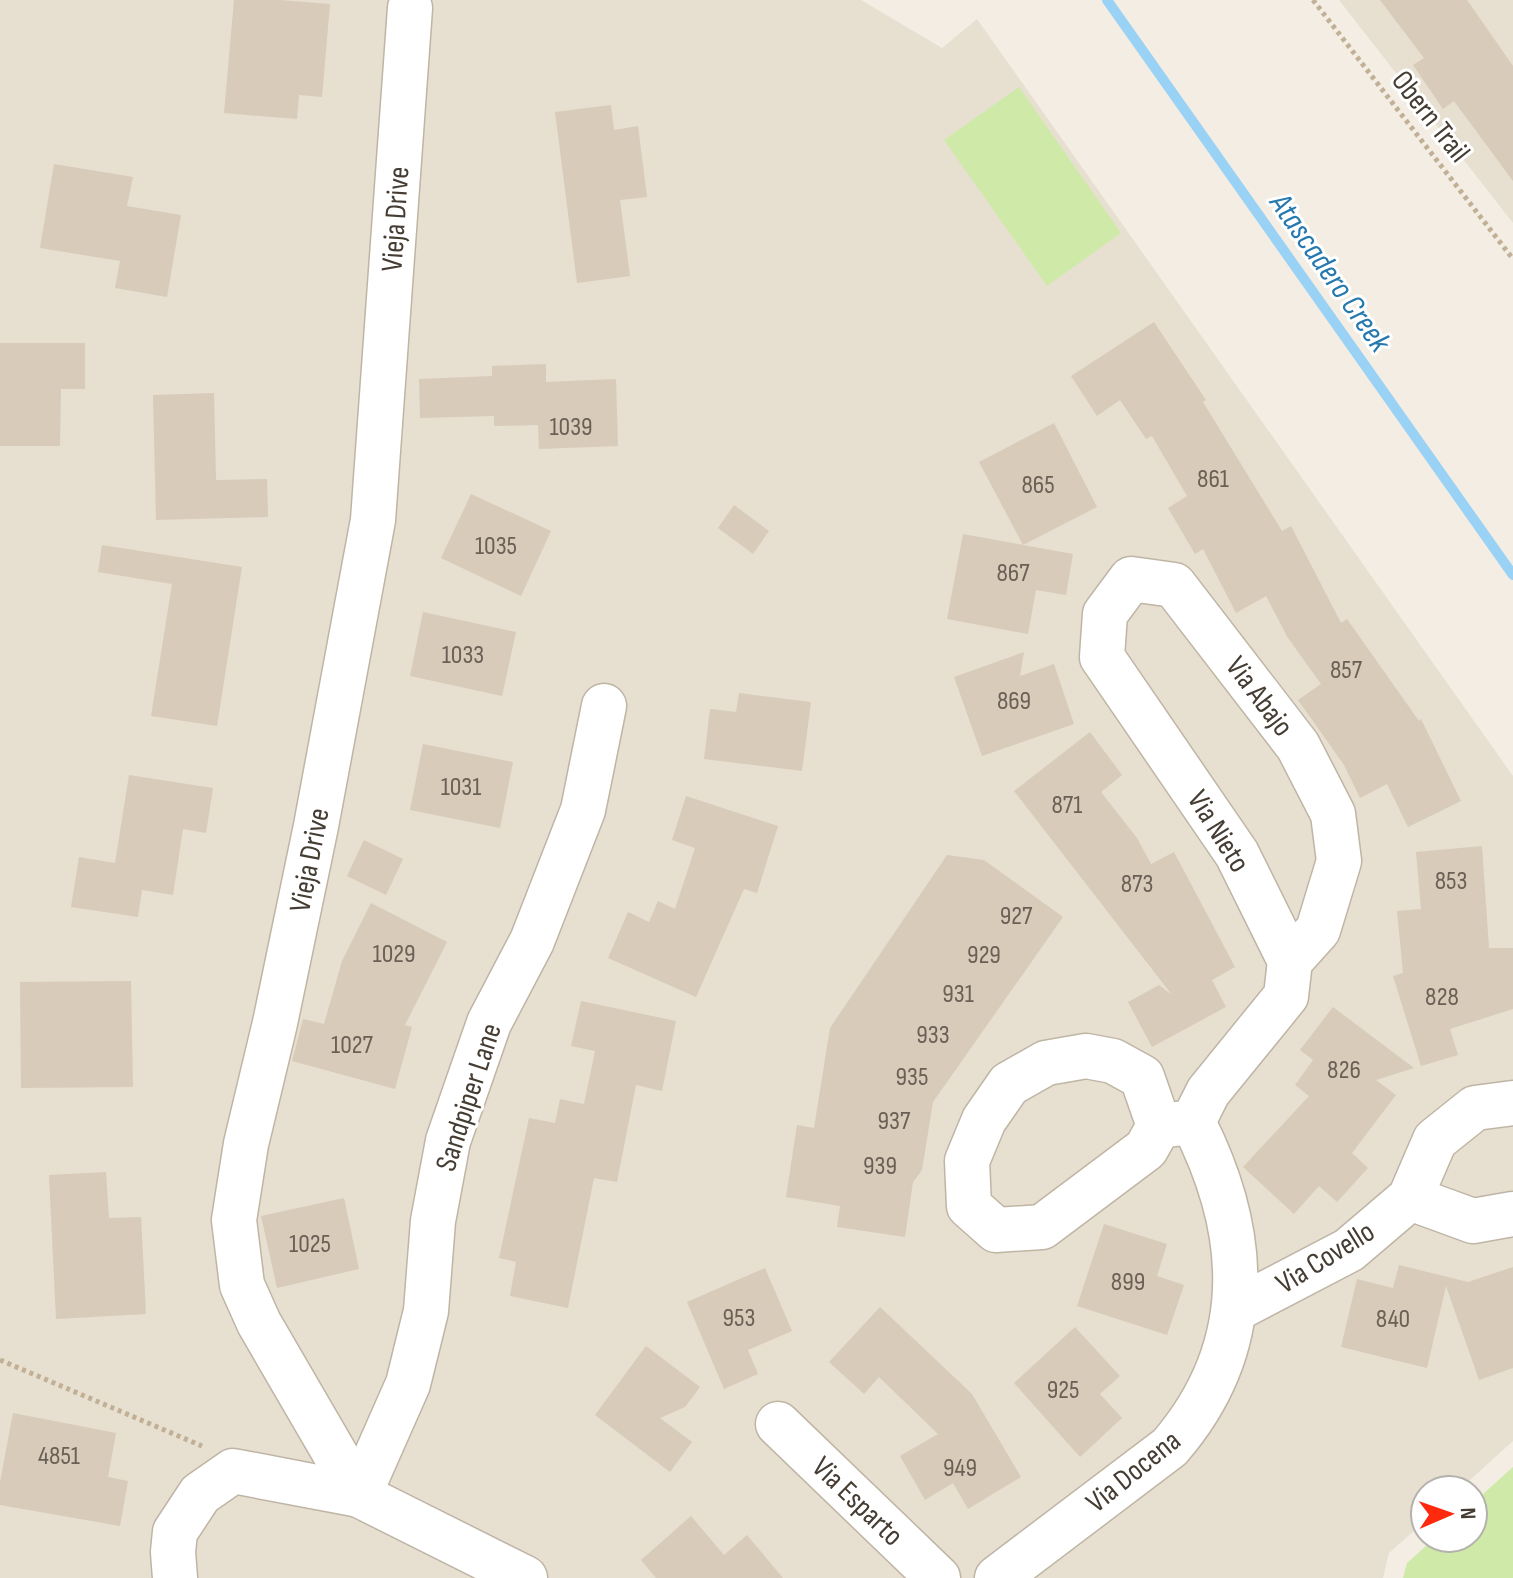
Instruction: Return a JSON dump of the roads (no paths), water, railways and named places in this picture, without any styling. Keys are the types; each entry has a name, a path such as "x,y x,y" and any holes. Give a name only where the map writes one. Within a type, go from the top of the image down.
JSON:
{"street":[{"name":"Vieja Drive","path":"359,1495 259,1323 242,1285 234,1220 246,1144 316,826 373,520 410,8"},
{"name":"Via Nieto","path":"1174,585 1131,579 1105,614 1102,657 1237,854 1290,961"},
{"name":"Via Abajo","path":"1174,585 1298,746 1333,814 1339,861 1318,930 1290,961"},
{"name":"Sandpiper Lane","path":"359,1495 408,1384 426,1311 433,1221 448,1141 489,1023 532,941 583,810 604,706"},
{"path":"1176,1124 1142,1077 1113,1061 1086,1056 1046,1063 1009,1084 984,1120 967,1161 969,1206 996,1230 1042,1227 1146,1149 1176,1124 1208,1092 1286,996 1290,961"},
{"name":"Via Covello","path":"1236,1309 1349,1250 1410,1198 1435,1140 1475,1108 1513,1103"},
{"name":"Via Docena","path":"997,1578 1170,1447 1185,1430 1218,1375 1236,1309 1234,1237 1208,1151 1176,1124"},
{"path":"1410,1198 1473,1221 1513,1214"},
{"name":"Via Esparto","path":"778,1424 938,1578"},
{"path":"175,1578 175,1532 200,1494 233,1471 359,1495 525,1578"}],"waterway":[{"name":"Atascadero Creek","path":"1107,0 1513,575"}]}
